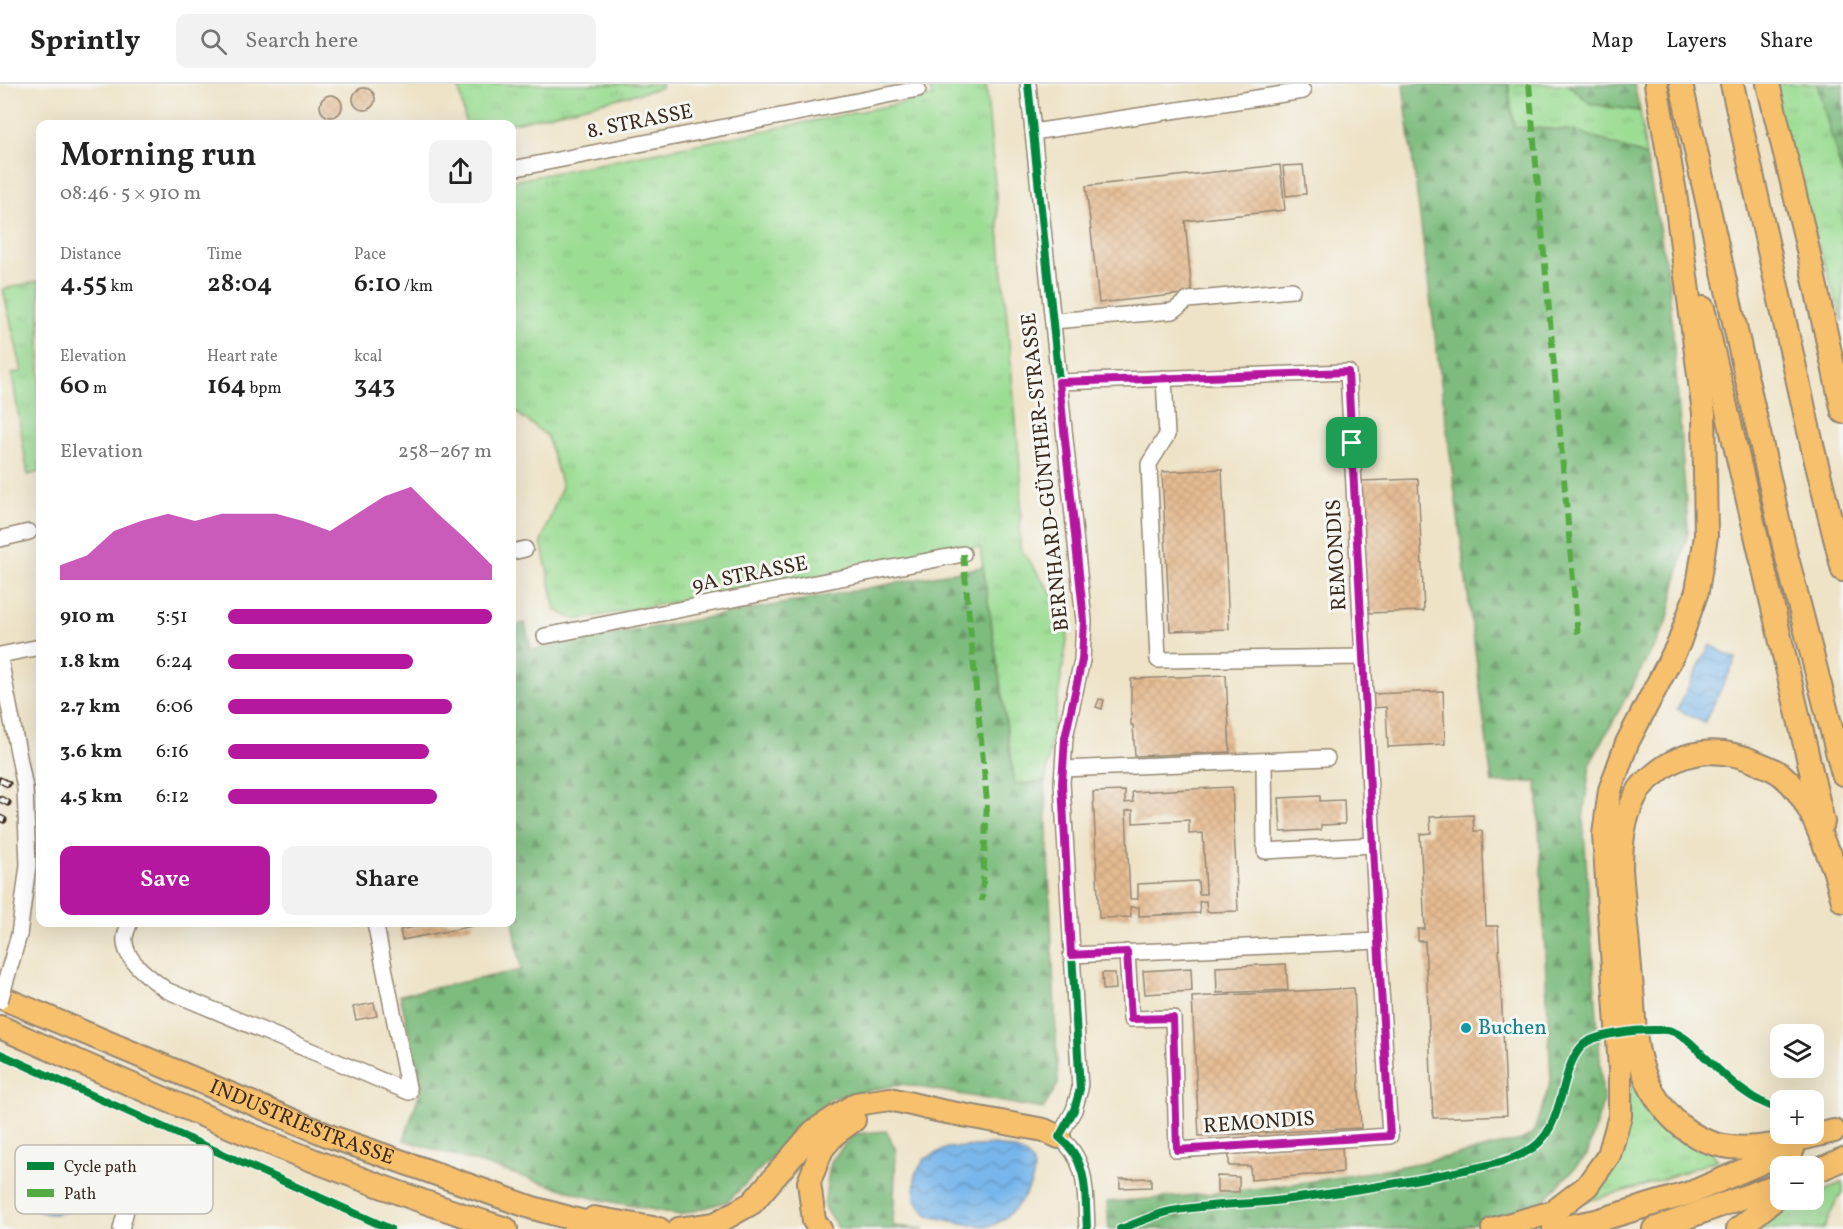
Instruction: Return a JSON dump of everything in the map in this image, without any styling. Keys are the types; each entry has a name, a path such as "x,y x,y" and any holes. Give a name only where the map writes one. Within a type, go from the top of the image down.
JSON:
{"highway":[{"path":"1492,1229 1553,1212 1587,1186 1609,1155 1620,1116 1620,1069 1604,835 1610,790 1627,743 1679,643 1697,591 1707,536 1704,413 1675,193 1656,84"},
{"path":"1681,84 1785,550 1843,774"},
{"path":"1732,84 1811,438 1843,570"},
{"path":"1768,84 1804,232 1843,412"},
{"path":"1675,193 1843,901"},
{"path":"1804,232 1843,372"},
{"path":"1834,869 1810,810 1785,777 1758,763 1729,753 1707,752 1687,755 1662,768 1647,780 1637,793 1627,815 1621,844 1621,870 1638,1052 1648,1083 1659,1103 1676,1123 1696,1137 1733,1148 1765,1145 1839,1129"},
{"name":"INDUSTRIESTRASSE","path":"0,999 332,1137 533,1208 610,1229"},
{"name":"INDUSTRIESTRASSE","path":"0,1027 322,1164 424,1202 506,1229"},
{"path":"679,1229 715,1224 752,1203 814,1131 856,1104 890,1099 1044,1130 1059,1137"},
{"path":"820,1229 814,1221 809,1182 822,1149 835,1134 856,1119 893,1113 941,1111"},
{"path":"1554,1229 1596,1221 1694,1192 1839,1129"},
{"path":"1824,1168 1843,1159"},
{"path":"1654,1229 1770,1188"},
{"path":"424,1202 467,1229"},
{"path":"1738,1229 1770,1203"},
{"path":"533,1208 659,1229"}],"street":[{"name":"BERNHARD-GÜNTHER-STRASSE","path":"1028,84 1084,621 1082,660 1065,738 1063,769 1071,955 1080,1089 1074,1110 1059,1137"},
{"name":"8. STRASSE","path":"516,168 918,89"},
{"path":"1033,132 1303,91"},
{"path":"1053,321 1173,311 1188,300 1292,290"},
{"name":"REMONDIS","path":"1059,382 1348,372 1390,1136 1177,1150 1173,1018 1131,1019 1127,952"},
{"path":"1164,378 1167,435 1149,464 1158,660 1363,657"},
{"path":"0,539 29,532"},
{"name":"9A STRASSE","path":"545,636 963,554"},
{"path":"0,999 19,935 28,865 25,788 0,657 36,648"},
{"path":"1063,769 1327,758"},
{"path":"1264,761 1265,851 1373,845"},
{"path":"128,927 125,938 128,952 141,970 166,990 409,1092 376,927"},
{"path":"1071,955 1378,941"},
{"path":"1059,1137 1075,1151 1080,1160 1087,1229"},
{"path":"121,1229 125,1214"}],"green space":[{"path":"458,84 661,84 661,88 516,123 516,120 465,120"},
{"path":"930,84 986,84 1021,478 1020,548 1070,620 1045,781 1015,785 980,547 575,620 556,610 541,542 562,486 547,436 516,412 516,180 932,97"},
{"path":"1403,84 1508,84 1514,127 1576,131 1646,156 1669,283 1688,530 1667,622 1590,764 1583,819 1603,1102 1587,1155 1544,1200 1458,1229 1109,1229 1107,1202 1316,1181 1418,1163 1521,1140 1533,1134 1551,1081 1537,782 1492,783"},
{"path":"1508,84 1568,84 1591,104 1640,111 1646,156 1576,131 1514,127"},
{"path":"1568,84 1634,84 1640,111 1591,104"},
{"path":"1768,84 1817,84 1843,177 1843,322"},
{"path":"1817,84 1843,84 1843,177"},
{"path":"36,282 36,473 28,475 12,374 22,371 3,289"},
{"path":"983,567 1015,785 1045,781 1058,1084 1043,1109 902,1084 831,1098 728,1201 680,1215 592,1198 404,1140 422,1086 400,995 521,970 514,927 516,927 516,626 525,623 531,650"},
{"path":"1631,1055 1718,1160 1643,1186 1580,1203 1622,1138 1631,1087"},
{"path":"886,1131 896,1150 893,1226 926,1229 839,1229 824,1207 830,1163 853,1134"},
{"path":"1843,1182 1843,1193 1837,1199 1824,1229 1759,1229 1786,1210 1824,1210 1824,1191"}],"water":[{"path":"1710,645 1736,659 1704,723 1677,709"},
{"path":"995,1145 1021,1152 1032,1162 1034,1170 1032,1180 1014,1210 1005,1218 989,1226 928,1216 915,1199 915,1174 925,1159 947,1148"}],"building":[{"path":"364,88 372,91 375,99 372,107 364,110 356,107 353,99 356,91"},
{"path":"331,95 339,98 342,106 339,114 331,117 323,114 320,106 323,98"},
{"path":"1280,165 1285,210 1185,221 1192,293 1099,303 1086,186"},
{"path":"1303,165 1306,194 1286,196 1283,166"},
{"path":"1222,469 1229,629 1170,631 1162,472"},
{"path":"1418,479 1424,611 1367,613 1361,481"},
{"path":"1226,675 1230,752 1135,756 1133,725 1131,725 1131,679"},
{"path":"1443,691 1445,744 1388,747 1386,707 1372,708 1371,694"},
{"path":"1099,699 1104,700 1102,709 1096,707"},
{"path":"1232,787 1238,911 1207,912 1206,901 1199,902 1200,913 1139,916 1139,907 1130,907 1131,917 1099,918 1093,792 1125,791 1125,803 1133,802 1132,792","holes":["1133,810 1133,823 1189,820 1189,834 1203,833 1206,894 1199,894 1198,881 1138,884 1138,899 1130,899 1126,811"]},
{"path":"1320,796 1320,801 1344,800 1345,824 1321,825 1321,830 1281,832 1279,798"},
{"name":"Buchen","path":"1473,815 1474,831 1482,831 1486,926 1498,926 1507,1115 1433,1118 1425,941 1418,941 1418,929 1425,929 1420,834 1431,833 1430,817"},
{"path":"415,927 468,927 402,940 400,930"},
{"path":"1286,964 1288,990 1217,993 1216,967"},
{"path":"1191,968 1192,991 1145,994 1143,971"},
{"path":"1102,973 1115,973 1116,989 1103,990"},
{"path":"1354,988 1361,1128 1199,1136 1192,997"},
{"path":"374,1003 377,1016 356,1020 353,1007"},
{"path":"1342,1143 1343,1172 1251,1180 1250,1166 1229,1166 1229,1151"},
{"path":"1217,1176 1239,1177 1239,1192 1217,1192"},
{"path":"1151,1178 1151,1187 1120,1188 1120,1179"}],"railway":[{"path":"0,780 8,784"},
{"path":"0,799 8,803"},
{"path":"0,818 4,820"}],"marked path":[{"path":"1529,84 1578,637"},
{"path":"963,554 987,802 982,901"}],"cycle path":[{"path":"1028,84 1084,621 1082,660 1065,737 1062,783 1080,1089 1074,1110 1059,1137 1069,1146 1081,1167 1084,1179 1087,1229"},
{"path":"1120,1229 1180,1209 1275,1201 1358,1189 1472,1169 1515,1157 1538,1144 1548,1131 1555,1117 1569,1070 1583,1045 1596,1038 1616,1033 1662,1030 1676,1033 1688,1041 1738,1087 1770,1105"},
{"path":"0,1054 203,1145"},
{"path":"213,1150 390,1229"}],"place":[{"name":"Buchen","path":"1466,1028"}],"route":[{"path":"1348,372 1352,443 1390,1136 1177,1150 1173,1018 1131,1019 1127,952 1071,955 1062,783 1065,738 1082,660 1084,621 1059,382 1348,372"}]}
